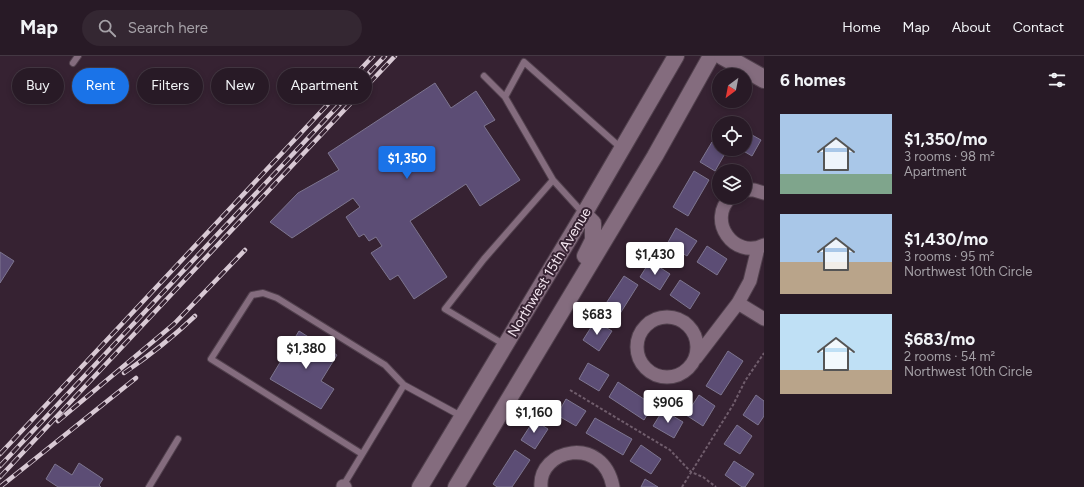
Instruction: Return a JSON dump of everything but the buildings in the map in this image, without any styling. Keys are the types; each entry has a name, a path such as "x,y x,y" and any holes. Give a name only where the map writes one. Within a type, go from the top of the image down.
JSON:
{"main road":[{"path":"723,56 764,79"}],"street":[{"name":"Northwest 15th Avenue","path":"420,487 584,214 676,56"},
{"path":"456,487 659,149 711,56"},
{"path":"752,190 764,193"},
{"path":"725,204 723,207 721,217 722,227 726,236 739,247 749,249 761,246"},
{"path":"552,328 552,314 593,240 593,223 584,214"},
{"path":"688,368 694,360 697,350 693,331 687,324 669,316 659,317 650,321 643,328 638,337 636,347 638,357 643,366 660,376 671,377 680,374 688,368 738,303 750,281 761,246"},
{"path":"738,303 764,319"},
{"path":"541,487 544,471 552,462 562,455 574,452 594,457 604,465 611,476 613,487"}],"lane":[{"path":"73,63 78,56"},
{"path":"505,97 524,62 622,149"},
{"path":"484,76 505,97 553,180 584,214"},
{"path":"506,345 445,309 484,258 553,180"},
{"path":"362,454 211,359 252,295 263,293 277,298 385,365 404,385 462,417"},
{"path":"344,486 404,385"},
{"path":"149,487 178,439"}],"path":[{"path":"682,487 734,405 745,381 764,352"},
{"path":"570,390 670,450 691,472 703,477 716,487"}],"railway":[{"path":"0,454 373,56"},
{"path":"0,466 385,56"},
{"path":"0,477 395,56"},
{"path":"58,421 174,324 245,250"},
{"path":"124,373 161,346 195,316"},
{"path":"0,487 136,378"}]}
